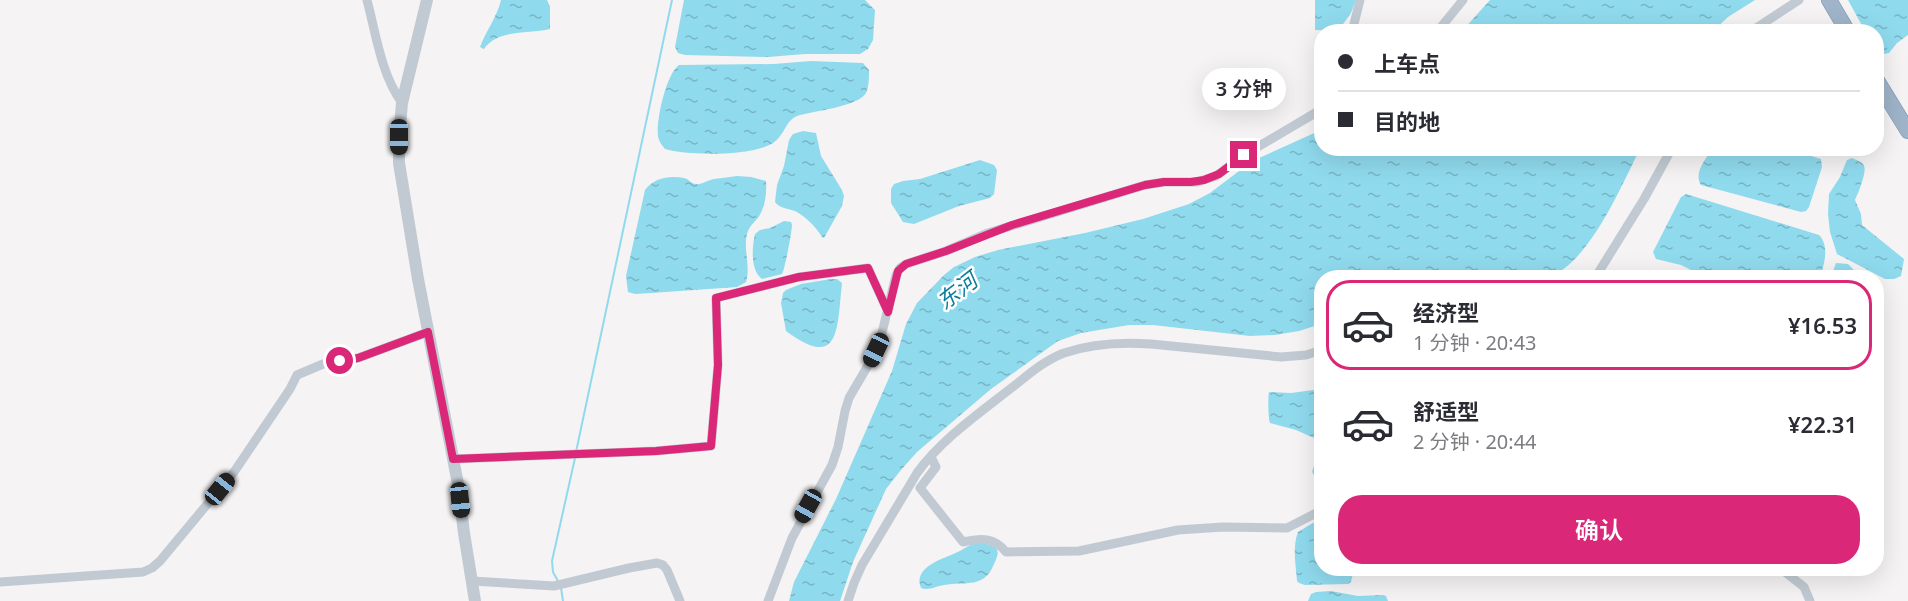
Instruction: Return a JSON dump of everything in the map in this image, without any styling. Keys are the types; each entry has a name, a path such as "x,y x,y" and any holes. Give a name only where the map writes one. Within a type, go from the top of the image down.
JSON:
{"highway":[{"path":"1828,0 1843,24"},
{"path":"1884,93 1908,131"}],"street":[{"path":"367,0 392,87 402,103"},
{"path":"427,0 402,103 399,137 401,176 453,459 475,601"},
{"path":"1354,24 1360,0"},
{"path":"1444,24 1464,0"},
{"path":"1762,24 1799,0"},
{"path":"768,601 792,538 832,465 846,405 876,350 898,271 906,264 1012,225 1145,185 1164,182 1197,182 1216,176 1244,155 1314,113"},
{"path":"1600,270 1668,156"},
{"path":"453,459 656,451 711,446 718,365 716,298 799,277 868,268 888,312"},
{"path":"0,582 143,572 152,568 234,472 285,398 297,375 323,364 358,358 428,332"},
{"path":"848,601 862,565 930,457 1052,358 1075,350 1142,344 1281,357 1314,352"},
{"path":"930,457 936,467 920,488 948,525 963,542 992,540 1006,552 1079,551 1178,530 1223,527 1287,528 1314,514"},
{"path":"472,581 559,584 629,568 660,564 670,576 680,601"},
{"path":"1790,576 1804,587 1810,601"}],"water":[{"path":"501,0 547,0 550,7 550,29 505,35 497,38 484,49 480,47"},
{"path":"684,0 865,0 875,10 873,40 868,49 860,54 768,57 685,55 678,53 675,47"},
{"path":"1315,0 1356,0 1343,24 1315,24"},
{"path":"1490,0 1755,0 1720,24 1468,24"},
{"path":"1848,0 1908,0 1908,35 1889,53 1884,54 1884,24 1861,24"},
{"path":"811,61 863,63 869,70 866,93 854,102 793,118 773,143 764,147 720,154 689,153 665,149 660,142 658,129 660,109 666,87 679,65 774,64"},
{"path":"803,131 816,133 821,156 844,196 842,206 824,238 801,214 779,206 775,202 789,140 793,134"},
{"name":"东河","path":"1314,133 1314,156 1637,156 1614,202 1591,240 1562,270 1314,270 1314,326 1299,331 1250,336 1153,325 1129,325 1081,333 1058,341 991,389 917,452 901,470 886,489 853,562 840,601 789,601 794,582 836,499 892,371 906,324 917,303 944,275 954,267 975,257 998,250 1085,233 1143,219 1189,204 1210,193 1259,158"},
{"path":"1708,156 1811,156 1821,159 1822,167 1809,207 1806,211 1801,212 1701,185 1698,176"},
{"path":"1852,158 1862,163 1865,169 1855,200 1861,214 1862,225 1904,259 1901,276 1885,279 1884,270 1868,270 1837,254 1830,232 1829,194 1847,160"},
{"path":"980,160 994,165 997,170 994,194 990,198 959,206 914,224 903,222 891,203 891,189 894,184 920,179"},
{"path":"737,176 766,181 766,195 762,210 747,234 746,282 737,287 635,294 628,292 626,276 645,190 648,186 668,177 684,178 698,184"},
{"path":"1686,194 1819,235 1825,250 1822,270 1691,270 1656,259 1653,252 1681,197"},
{"path":"784,221 791,222 792,225 782,274 762,279 755,270 754,264 755,234"},
{"path":"1836,263 1848,264 1854,270 1834,270"},
{"path":"837,279 842,283 837,328 833,339 827,345 817,347 804,343 786,331 781,303 783,293 801,284"},
{"path":"1314,390 1314,438 1270,423 1269,392 1291,393"},
{"path":"1314,522 1314,576 1352,576 1351,582 1348,584 1305,585 1299,583 1295,550 1298,532"},
{"path":"977,542 995,546 998,555 985,577 980,581 921,588 921,574 926,568"},
{"path":"1331,591 1358,596 1383,595 1388,601 1308,601 1311,594"}],"waterway":[{"path":"576,452 672,0"},
{"path":"559,583 553,572 552,561 575,458"},
{"path":"561,588 563,601"}],"route":[{"path":"340,361 358,358 428,332 453,459 656,451 711,446 718,365 716,298 799,277 868,268 888,312 898,271 906,264 1012,225 1145,185 1204,180 1216,176 1244,155"}]}
